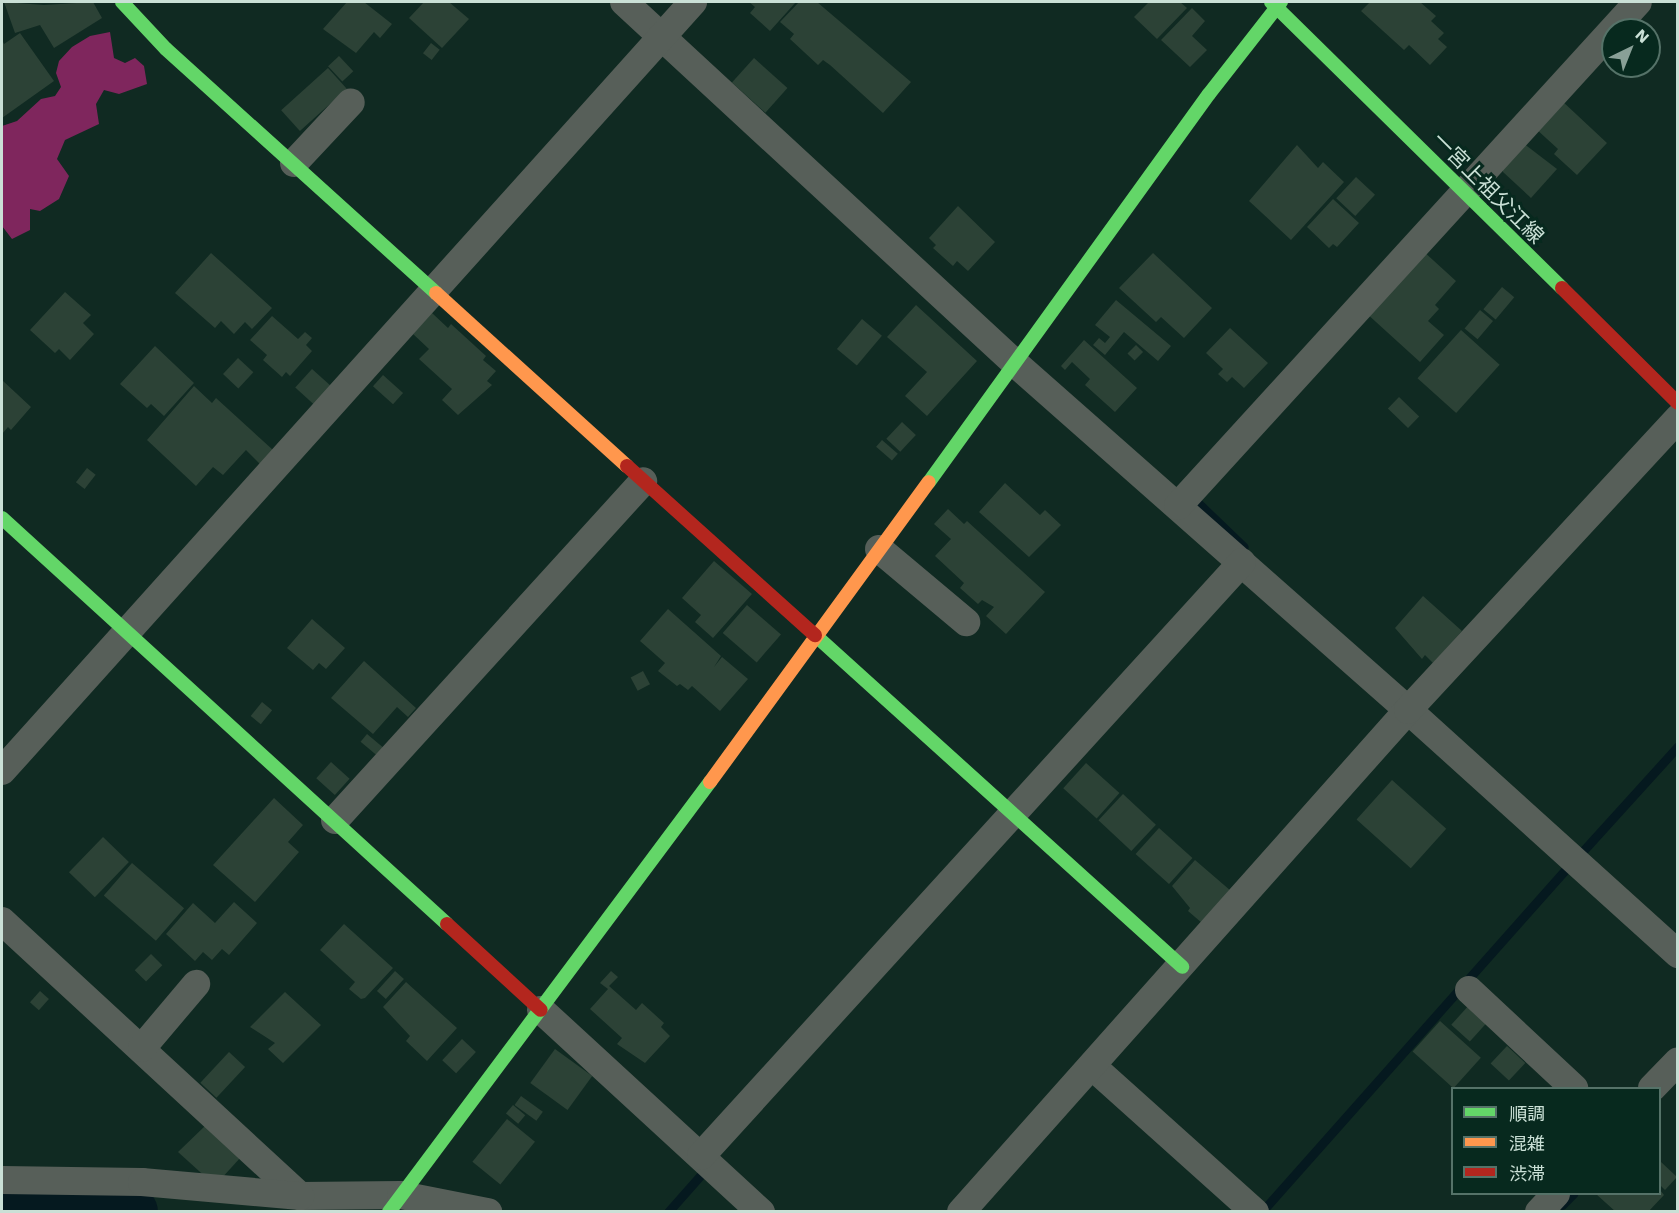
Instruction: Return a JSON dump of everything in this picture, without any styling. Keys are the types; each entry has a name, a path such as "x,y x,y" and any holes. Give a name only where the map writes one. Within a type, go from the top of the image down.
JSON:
{"street":[{"path":"123,2 166,49 1182,968"},
{"path":"624,2 1017,365 1408,710 1677,954"},
{"path":"2,771 693,2"},
{"path":"1178,506 1638,2"},
{"path":"395,1204 818,637 879,549 1017,365 1209,94 1276,4"},
{"name":"一宮上祖父江線","path":"1276,4 1462,193 1677,403"},
{"path":"294,163 351,102"},
{"path":"961,1212 1182,968 1408,710 1677,418"},
{"path":"335,820 643,481"},
{"path":"2,518 127,634 335,820 761,1212"},
{"path":"879,549 966,622"},
{"path":"701,1156 1242,562"},
{"path":"2,921 300,1196"},
{"path":"142,1048 196,984"},
{"path":"1469,990 1572,1087"},
{"path":"1654,1087 1677,1060"},
{"path":"1092,1066 1255,1212"},
{"path":"2,1180 142,1182 488,1212"},
{"path":"1539,1212 1555,1195"}],"shaded area":[{"path":"110,32 114,58 125,63 135,58 144,66 147,84 119,94 104,90 96,104 99,124 65,140 57,159 69,176 59,199 40,211 30,209 30,230 12,239 2,226 2,126 17,121 41,99 55,96 61,87 56,73 59,61 72,47 90,36"}],"building":[{"path":"4,2 44,5 93,2 102,18 54,48 40,25 15,33"},
{"path":"347,2 364,2 392,24 380,38 374,32 356,53 323,29"},
{"path":"424,2 449,2 469,19 442,48 409,18"},
{"path":"749,2 796,2 770,31 750,13 755,7"},
{"path":"799,2 817,2 911,82 883,113 830,65 823,60 818,65 790,39 794,34 780,22"},
{"path":"1149,2 1180,2 1187,8 1157,39 1134,17"},
{"path":"1370,2 1420,2 1436,16 1431,21 1444,33 1438,39 1447,47 1430,65 1409,45 1404,50 1361,11"},
{"path":"1192,8 1205,21 1192,36 1207,50 1190,67 1161,40"},
{"path":"20,33 54,81 2,118 2,40 4,44"},
{"path":"431,43 440,50 432,60 423,53"},
{"path":"339,56 353,71 342,82 328,66"},
{"path":"754,58 787,88 765,113 732,83"},
{"path":"328,68 347,89 300,131 281,110"},
{"path":"1561,100 1607,143 1577,175 1554,154 1558,149 1535,128"},
{"path":"1519,140 1557,169 1531,198 1503,172 1502,158"},
{"path":"1297,145 1318,168 1323,162 1344,182 1291,240 1249,201"},
{"path":"1356,177 1375,195 1355,216 1336,198"},
{"path":"1333,199 1359,223 1337,247 1333,244 1329,248 1307,227"},
{"path":"958,206 995,242 968,271 957,261 953,266 933,248 936,245 929,238"},
{"path":"1422,250 1456,281 1435,305 1439,309 1428,321 1444,335 1420,362 1365,312"},
{"path":"211,253 272,308 252,329 245,322 234,334 221,321 215,328 175,293"},
{"path":"1153,253 1212,308 1184,338 1161,317 1156,322 1119,288"},
{"path":"1502,287 1514,297 1496,319 1483,309"},
{"path":"65,292 91,315 83,323 94,334 70,360 59,349 55,353 30,330"},
{"path":"1116,300 1171,346 1158,361 1124,332 1105,355 1093,345 1099,338 1105,343 1110,337 1095,325"},
{"path":"916,305 977,361 927,416 905,396 927,372 887,337"},
{"path":"1480,310 1493,321 1478,339 1465,328"},
{"path":"432,313 448,328 451,324 486,356 483,360 496,371 487,381 492,385 458,415 442,400 452,389 419,359 429,349 413,334"},
{"path":"272,316 298,339 305,332 312,338 306,345 312,351 290,376 286,372 282,377 263,360 267,355 250,340"},
{"path":"862,319 882,336 857,366 837,349"},
{"path":"1230,328 1268,363 1244,388 1232,377 1227,382 1218,374 1223,369 1206,353"},
{"path":"1461,330 1500,365 1456,413 1418,378"},
{"path":"1084,340 1137,388 1115,412 1085,385 1090,379 1072,362 1065,370 1061,366"},
{"path":"1136,345 1143,352 1135,361 1128,353"},
{"path":"155,346 194,383 164,416 151,404 147,408 120,384"},
{"path":"238,358 253,372 238,388 223,374"},
{"path":"312,369 332,387 315,406 295,388"},
{"path":"383,375 403,393 393,404 373,386"},
{"path":"2,380 31,407 11,430 8,427 2,434"},
{"path":"194,386 212,403 216,398 273,450 261,465 246,450 223,475 213,467 196,486 147,440"},
{"path":"1399,397 1419,416 1408,428 1388,409"},
{"path":"902,422 916,435 900,452 886,439"},
{"path":"882,440 898,454 892,461 876,447"},
{"path":"87,468 96,475 85,489 76,482"},
{"path":"1005,483 1040,515 1045,510 1061,525 1029,557 979,512"},
{"path":"948,509 964,524 967,521 1045,592 1006,634 986,616 994,607 982,600 978,604 960,588 964,583 935,556 951,539 934,524"},
{"path":"714,561 752,594 713,638 695,622 701,615 682,598"},
{"path":"1423,596 1462,631 1433,663 1425,655 1422,659 1395,628"},
{"path":"747,605 781,635 757,662 723,633"},
{"path":"668,609 721,656 714,667 722,657 748,679 720,711 692,686 688,690 680,684 677,686 658,671 665,663 640,641"},
{"path":"312,619 345,648 326,669 319,663 313,670 287,648"},
{"path":"364,661 416,708 408,717 397,707 373,734 331,698"},
{"path":"643,671 650,684 638,691 631,678"},
{"path":"262,702 272,710 261,724 251,716"},
{"path":"367,734 386,750 380,758 361,742"},
{"path":"331,762 350,779 335,795 316,778"},
{"path":"1086,763 1119,793 1097,818 1063,788"},
{"path":"1392,780 1446,829 1411,868 1357,819"},
{"path":"1123,794 1156,825 1131,851 1098,820"},
{"path":"274,798 303,825 288,842 299,852 255,902 213,865"},
{"path":"1159,828 1192,858 1169,884 1136,854"},
{"path":"103,837 129,862 95,897 69,872"},
{"path":"1195,860 1231,891 1202,923 1188,911 1190,908 1172,886"},
{"path":"132,863 184,908 156,941 104,895"},
{"path":"234,902 257,923 229,955 222,949 212,960 203,952 195,961 166,934 193,903 215,923"},
{"path":"344,924 393,968 365,998 361,999 349,989 355,982 320,950"},
{"path":"151,954 162,965 146,982 135,970"},
{"path":"395,971 404,979 386,999 377,991"},
{"path":"611,971 618,977 609,986 636,1010 642,1003 664,1023 661,1027 670,1036 645,1063 617,1044 622,1038 590,1009 608,989 600,983"},
{"path":"406,982 457,1028 427,1061 406,1041 410,1036 383,1007"},
{"path":"40,991 49,999 39,1010 30,1002"},
{"path":"285,992 321,1025 283,1063 268,1049 275,1043 250,1027"},
{"path":"1470,1004 1489,1021 1470,1042 1451,1025"},
{"path":"1440,1021 1481,1058 1455,1087 1413,1051"},
{"path":"462,1039 476,1052 456,1073 442,1060"},
{"path":"1507,1046 1525,1063 1509,1081 1491,1064"},
{"path":"555,1049 592,1076 568,1110 530,1083"},
{"path":"229,1052 245,1067 216,1098 200,1083"},
{"path":"521,1096 543,1112 536,1121 515,1105"},
{"path":"513,1105 525,1115 518,1124 506,1113"},
{"path":"507,1119 535,1142 500,1184 472,1162"},
{"path":"206,1125 241,1157 220,1180 210,1181 178,1152"},
{"path":"1661,1162 1677,1177 1665,1190 1661,1186"},
{"path":"1661,1191 1664,1195 1648,1212 1616,1212 1597,1195 1661,1195"}],"waterway":[{"path":"1196,501 1244,547"},
{"path":"1582,852 1678,746"},
{"path":"1265,1208 1570,865"},
{"path":"668,1212 700,1176"},
{"path":"1562,1205 1572,1195"},
{"path":"2,1209 131,1212"}],"traffic: fast":[{"path":"122,2 166,49 436,293"},
{"path":"1271,2 1562,288"},
{"path":"929,482 1209,94 1281,2"},
{"path":"2,518 447,924"},
{"path":"815,635 1182,967"},
{"path":"389,1212 710,782"}],"traffic: slow":[{"path":"436,293 627,466"},
{"path":"710,782 929,482"}],"traffic: jam":[{"path":"1562,288 1678,403"},
{"path":"627,466 815,635"},
{"path":"447,924 541,1010"}]}
